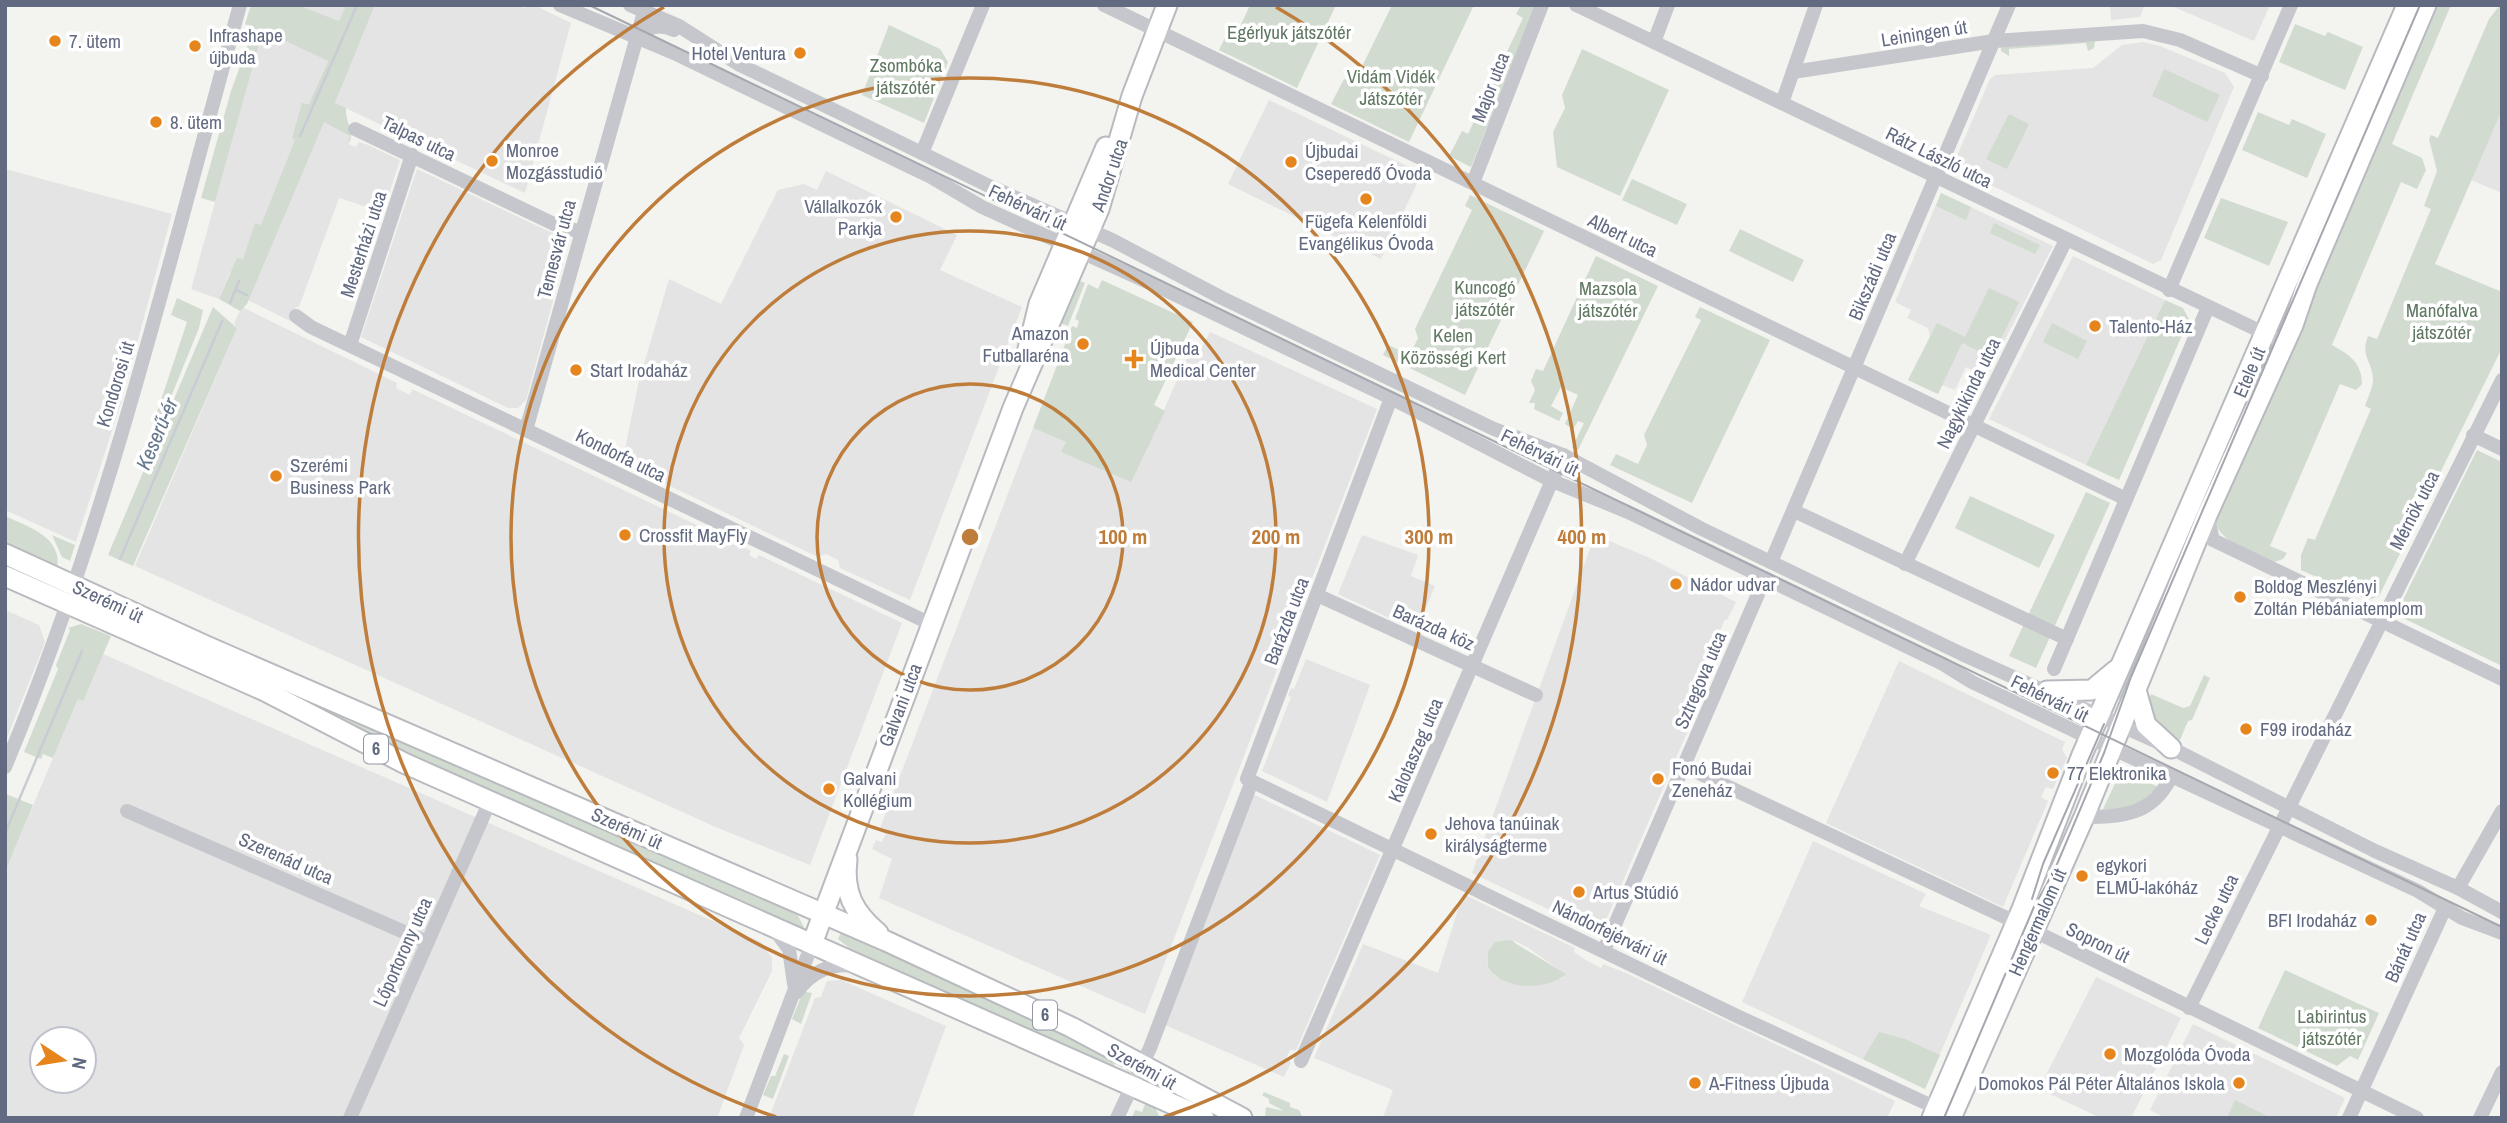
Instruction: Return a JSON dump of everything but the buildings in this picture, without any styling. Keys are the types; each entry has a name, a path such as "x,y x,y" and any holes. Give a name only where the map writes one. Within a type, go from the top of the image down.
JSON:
{"main road":[{"name":"Andor utca","path":"1071,249 1082,226 1113,130 1132,96 1167,5"},
{"name":"Etele út","path":"2090,738 2407,5"},
{"name":"Etele út","path":"2122,725 2207,515 2285,343 2426,5"},
{"name":"Galvani utca","path":"811,944 1071,249"},
{"name":"Szerémi út","path":"5,554 70,594 377,750 1204,1118"},
{"name":"Szerémi út","path":"5,576 70,594 886,941 1071,1027 1242,1118"},
{"path":"2047,691 2092,690 2107,681 2126,658"},
{"path":"2135,689 2146,725 2171,748"},
{"name":"Hengermalom út","path":"2025,927 2084,817 2122,725"},
{"name":"Hengermalom út","path":"1946,1115 2025,927 2090,738"},
{"path":"849,838 846,864 849,898 860,917 886,941"}],"street":[{"name":"Kondorosi út","path":"5,767 46,669 70,594 141,363 240,5"},
{"name":"Fehérvári út","path":"560,5 635,39 674,52 931,177 982,207 1391,398 1550,480 1628,512 2090,738 2502,933"},
{"path":"922,153 983,5"},
{"name":"Albert utca","path":"1104,5 2126,499"},
{"name":"Major utca","path":"1473,183 1542,5"},
{"name":"Rátz László utca","path":"1576,5 2285,343"},
{"path":"1654,42 1668,5"},
{"path":"1782,103 1816,5"},
{"name":"Bikszádi utca","path":"1771,562 2009,5"},
{"path":"2169,289 2291,5"},
{"name":"Fehérvári út","path":"640,7 679,26 740,65 922,153 1082,226 1177,272 1222,298 1457,411 1563,455 1771,562 1962,654 2171,748 2287,808 2458,888 2502,912"},
{"name":"Temesvár utca","path":"526,430 635,39 640,7"},
{"path":"635,39 642,31 659,26 704,43"},
{"name":"Leiningen út","path":"1793,72 1994,41 2157,32 2262,76"},
{"name":"Talpas utca","path":"355,129 554,224 581,232"},
{"name":"Mesterházi utca","path":"350,345 412,155"},
{"name":"Nagykikinda utca","path":"1905,564 2066,240"},
{"path":"2054,669 2208,307"},
{"name":"Kondorfa utca","path":"296,316 350,345 931,624"},
{"name":"Mérnök utca","path":"2287,808 2502,380"},
{"name":"Barázda utca","path":"1116,1118 1141,1065 1250,780 1391,398"},
{"path":"2473,435 2502,449"},
{"name":"Kalotaszeg utca","path":"1301,1061 1563,455"},
{"path":"1794,512 2067,639"},
{"path":"2207,515 2213,539"},
{"path":"2213,539 2502,679"},
{"path":"2190,557 2213,539"},
{"name":"Sztregova utca","path":"1604,950 1765,578"},
{"name":"Barázda köz","path":"1317,595 1536,695"},
{"name":"Sopron út","path":"1684,766 2025,927 2417,1118"},
{"path":"2084,817 2116,817 2139,812 2159,797 2171,777"},
{"name":"Nándorfejérvári út","path":"1250,780 1946,1115"},
{"name":"Lőportorony utca","path":"350,1118 490,801"},
{"name":"Lecke utca","path":"2189,1008 2287,808"},
{"name":"Szerenád utca","path":"127,811 428,942"},
{"path":"2458,888 2502,811"},
{"name":"Bánát utca","path":"2349,1118 2445,908"},
{"name":"Galvani utca","path":"771,926 789,949 793,961 790,1002"},
{"name":"Galvani utca","path":"746,1118 811,944"},
{"name":"Galvani utca","path":"790,1002 802,985 827,968 842,965 866,968"},
{"path":"2480,1118 2502,1072"}],"shaded area":[{"path":"298,5 346,5 339,21"},
{"path":"375,5 517,5 523,8 534,5 571,23 525,193 335,103"},
{"path":"2110,5 2145,5 2140,17 2111,20"},
{"path":"2169,5 2270,5 2254,41"},
{"path":"263,29 328,60 309,104 303,103 324,121 350,136 348,144 356,147 359,142 400,160 383,212 339,198 299,307 296,307 290,321 248,300 254,284 230,272 219,299 191,289"},
{"path":"2143,42 2160,46 2225,73 2234,87 2161,260 2153,264 1956,168 1954,163 1990,79 1995,75 2093,68 2122,45"},
{"path":"1269,100 1422,173 1381,259 1228,184"},
{"path":"2502,110 2502,193 2471,180"},
{"path":"5,169 172,214 120,406 76,542 5,510"},
{"path":"417,169 563,238 557,262 563,264 526,400 518,408 508,408 361,337"},
{"path":"826,171 957,235 940,270 1022,307 910,600 840,568 838,560 826,554 818,557 622,463 639,381 669,279 721,304 778,190 804,184 817,190"},
{"path":"1941,193 2053,246 1986,377 1966,367 1955,390 1942,385 1938,394 1908,380 1930,337 1928,328 1907,318 1911,310 1895,302"},
{"path":"2073,256 2165,300 2086,465 1989,419"},
{"path":"242,307 397,383 396,388 410,395 412,389 751,551 749,555 756,559 759,555 902,623 810,865 718,828 135,566 237,328 234,323"},
{"path":"1210,332 1377,409 1145,1014 879,898 892,859 872,849 876,840 882,842 886,834 879,831 1033,428 1066,442 1062,452 1163,412 1190,350 1199,354"},
{"path":"1362,535 1418,555 1411,576 1435,586 1419,624 1407,618 1404,625 1338,594"},
{"path":"1595,535 1650,558 1736,602 1727,620 1725,619 1680,724 1689,728 1600,934 1472,873"},
{"path":"5,610 39,625 45,642 5,743"},
{"path":"103,654 761,942 772,958 772,971 739,1038 744,1045 717,1118 5,1118 5,872 78,699 83,700"},
{"path":"1306,659 1370,685 1327,802 1262,771 1291,697 1288,696 1291,688 1294,689"},
{"path":"1899,661 2065,742 2062,749 2067,758 2053,789 2046,787 2041,797 2048,801 2003,907 1826,823"},
{"path":"1253,794 1380,855 1296,1050 1290,1050 1286,1058 1291,1062 1284,1077 1165,1025"},
{"path":"1813,841 1926,894 1919,906 1991,935 1925,1089 1742,1002"},
{"path":"1463,894 1575,948 1574,952 1601,968 1603,964 1626,973 1895,1101 1887,1118 1383,1118 1393,1090 1314,1058 1363,944 1438,973","holes":["1515,941 1565,974 1562,978 1524,986 1495,976 1487,962"]},
{"name":"Mozgolóda Óvoda","path":"2096,977 2181,1018 2131,1118 2101,1118 2039,1089"},
{"path":"841,980 946,1026 912,1118 769,1118 815,998 821,997 827,981"},
{"name":"Domokos Pál Péter Általános Iskola","path":"2193,1024 2345,1098 2336,1118 2166,1118 2150,1110"}],"green space":[{"path":"251,5 298,5 339,21 346,5 375,5 335,103 346,108 351,132 350,140 348,144 350,136 324,122 247,304 240,311 219,299 237,258 243,259 255,223 261,225 295,140 292,138 302,103 309,104 328,61 263,30 215,202 201,198 231,91 254,28 245,24"},
{"name":"Egérlyuk játszótér","path":"1250,5 1336,5 1297,88 1219,50 1231,25 1239,29"},
{"name":"Vidám Vidék Játszótér","path":"1392,5 1474,5 1409,142 1331,104 1344,79 1354,83"},
{"path":"1521,5 1536,5 1471,167 1449,156 1462,131 1468,134 1523,18 1516,14"},
{"path":"2428,5 2451,5 2392,144 2422,158 2426,170 2417,189 2401,182 2332,345 2357,365 2362,384 2356,390 2340,384 2270,546 2287,553 2283,559 2274,562 2229,540 2222,534 2213,517"},
{"name":"Manófalva játszótér","path":"2500,5 2502,110 2435,264 2502,292 2502,348 2379,596 2368,600 2301,570 2301,555 2308,538 2315,540 2371,409 2365,406 2373,379 2365,349 2366,343 2368,336 2377,339 2431,209 2424,206 2437,171 2429,139 2431,135 2438,138 2489,19"},
{"path":"2295,24 2325,36 2328,32 2363,47 2345,90 2279,62"},
{"name":"Zsombóka játszótér","path":"889,25 940,49 948,62 924,123 862,95"},
{"path":"2095,41 2094,48 2088,51 2086,43 2009,49 2009,56 2001,51 2001,47"},
{"path":"1582,49 1669,90 1620,196 1557,167 1553,132 1565,108 1562,95"},
{"path":"2164,69 2220,95 2207,122 2152,96"},
{"path":"2258,112 2289,125 2292,119 2326,134 2307,178 2242,150"},
{"path":"2009,114 2029,124 2007,169 1986,159"},
{"path":"1632,179 1687,204 1677,225 1622,200"},
{"path":"1941,193 1971,207 1966,220 1936,206"},
{"path":"1470,195 1544,231 1465,395 1383,355 1388,345 1410,355 1418,338 1415,329 1472,210 1465,206"},
{"path":"2221,198 2288,222 2269,266 2204,238"},
{"path":"1994,223 2040,245 2035,254 1990,233"},
{"path":"1740,229 1804,260 1793,282 1729,251"},
{"name":"Mazsola játszótér","path":"1596,256 1658,286 1578,450 1572,448 1584,423 1578,421 1573,429 1565,424 1578,395 1561,387 1551,406 1563,413 1559,421 1534,409 1535,403 1529,403 1535,390 1531,381 1536,369 1543,371"},
{"path":"1075,279 1085,283 1068,326 1058,322"},
{"path":"1102,280 1193,322 1154,405 1165,411 1131,482 1061,452 1066,442 1033,428 1072,326 1077,328 1079,321 1075,319 1088,284 1098,289"},
{"path":"1989,288 2019,302 1992,358 1962,343 1938,394 1908,380 1937,323 1965,337"},
{"path":"177,298 203,310 199,328 160,424 154,421 187,322 171,315"},
{"path":"2165,300 2183,308 2189,319 2119,480 2086,465"},
{"path":"213,307 237,328 133,566 108,555"},
{"path":"1700,307 1770,340 1692,503 1610,465 1616,454 1638,464 1647,445 1644,435 1701,320 1695,317"},
{"path":"2052,323 2087,341 2078,359 2043,342"},
{"path":"2261,360 2267,363 2123,701 2116,697"},
{"path":"2477,450 2502,462 2502,666 2403,618 2398,610"},
{"path":"2086,492 2110,503 2036,668 2009,656"},
{"path":"1970,496 2055,535 2039,568 1955,528"},
{"path":"5,516 34,529 50,542 58,559 57,571 5,547"},
{"path":"52,535 75,545 70,561 62,557"},
{"path":"81,624 111,636 83,701 78,699 53,758 43,754 41,759 24,752 58,669 56,665 70,630 68,628"},
{"path":"2204,675 2210,678 2180,740 2160,726 2146,706 2151,694 2183,708 2190,706"},
{"path":"304,698 796,912 807,933 404,757 302,703"},
{"path":"2121,771 2160,788 2154,795 2152,791 2131,806 2118,810 2103,809"},
{"path":"6,794 33,805 5,872 5,797"},
{"path":"842,930 1117,1059 1114,1066 1048,1037 988,1016 936,987 849,948 838,939"},
{"path":"1510,940 1566,974 1558,980 1536,986 1504,981 1488,967 1488,952 1495,942"},
{"name":"Labirintus játszótér","path":"2285,970 2379,1013 2358,1060 2350,1056 2337,1066 2258,1028"},
{"path":"812,993 801,1024 792,1019 802,994"},
{"path":"1879,1032 1905,1039 1940,1055 1925,1089 1863,1059"},
{"path":"784,1054 789,1056 773,1099 763,1095"},
{"path":"1264,1092 1290,1103 1290,1107 1299,1110 1303,1118 1265,1118 1266,1107 1284,1111 1269,1103 1269,1099 1262,1095"},
{"path":"1147,1099 1152,1101 1160,1118 1132,1118 1135,1110 1142,1112"},
{"path":"2235,1100 2271,1118 2227,1118"}],"waterway":[{"name":"Keserű-ér","path":"300,136 357,5"},
{"name":"Keserű-ér","path":"230,303 239,281"},
{"path":"236,290 247,295"},
{"name":"Keserű-ér","path":"120,559 222,321"},
{"name":"Keserű-ér","path":"5,833 82,651"}],"tram line":[{"path":"589,5 2502,927"},
{"path":"1944,1118 2034,907 2055,869 2104,753 2131,677 2420,5"},
{"path":"2032,899 2043,864 2104,724"}],"place":[{"name":"7. ütem","path":"55,41"},
{"name":"Infrashape újbuda","path":"195,46"},
{"name":"Hotel Ventura","path":"800,53"},
{"name":"8. ütem","path":"156,122"},
{"name":"Monroe Mozgásstudió","path":"492,161"},
{"name":"Újbudai Cseperedő Óvoda","path":"1291,162"},
{"name":"Fügefa Kelenföldi Evangélikus Óvoda","path":"1366,199"},
{"name":"Vállalkozók Parkja","path":"896,217"},
{"name":"Talento-Ház","path":"2095,326"},
{"name":"Amazon Futballaréna","path":"1083,344"},
{"name":"Újbuda Medical Center","path":"1134,359"},
{"name":"Start Irodaház","path":"576,370"},
{"name":"Szerémi Business Park","path":"276,476"},
{"name":"Crossfit MayFly","path":"625,535"},
{"name":"Nádor udvar","path":"1676,584"},
{"name":"Boldog Meszlényi Zoltán Plébániatemplom","path":"2240,597"},
{"name":"F99 irodaház","path":"2246,729"},
{"name":"77 Elektronika","path":"2053,773"},
{"name":"Fonó Budai Zeneház","path":"1658,779"},
{"name":"Galvani Kollégium","path":"829,789"},
{"name":"Jehova tanúinak királyságterme","path":"1431,834"},
{"name":"egykori ELMŰ-lakóház","path":"2082,876"},
{"name":"Artus Stúdió","path":"1579,892"},
{"name":"BFI Irodaház","path":"2371,920"},
{"name":"Mozgolóda Óvoda","path":"2110,1054"},
{"name":"A-Fitness Újbuda","path":"1695,1083"},
{"name":"Domokos Pál Péter Általános Iskola","path":"2239,1083"}],"park label":[{"name":"Kuncogó játszótér","path":"1485,298"},
{"name":"Kelen Közösségi Kert","path":"1453,346"}]}
